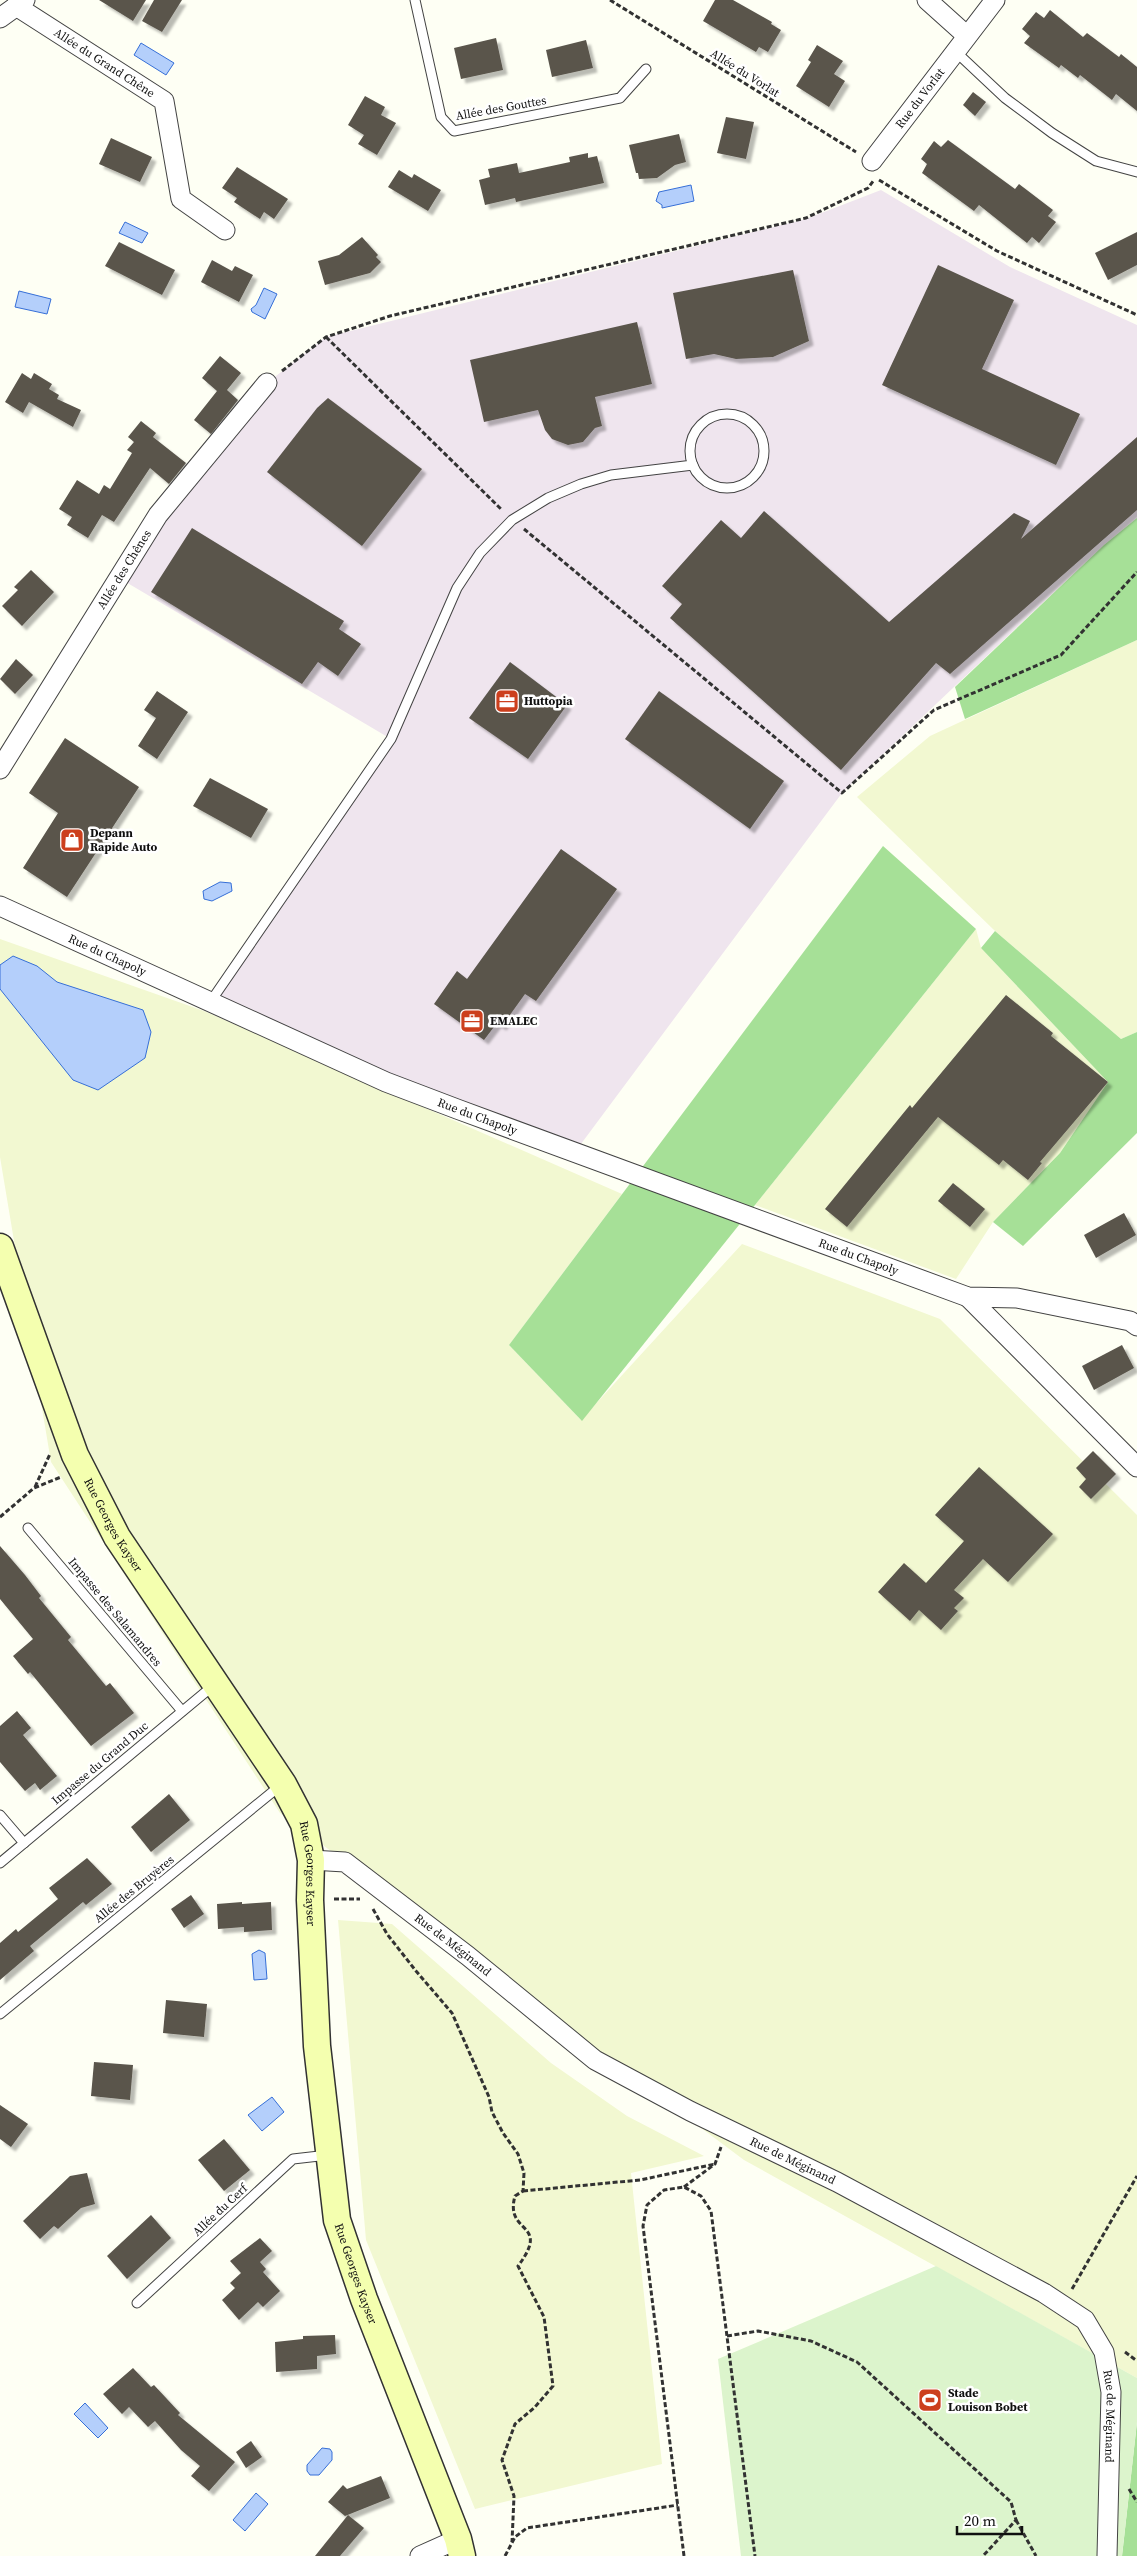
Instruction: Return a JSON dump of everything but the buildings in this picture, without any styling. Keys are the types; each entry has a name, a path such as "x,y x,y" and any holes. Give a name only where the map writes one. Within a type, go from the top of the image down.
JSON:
{"street":[{"path":"927,0 966,35"},
{"name":"Rue du Vorlat","path":"874,170 955,50 995,0"},
{"path":"0,18 20,3"},
{"name":"Allée du Grand Chêne","path":"20,3 164,101 180,199 225,230"},
{"name":"Allée des Chênes","path":"0,769 158,516 267,383"},
{"name":"Rue du Chapoly","path":"0,906 386,1082 968,1296 1017,1298 1130,1321 1137,1326"},
{"name":"Rue Georges Kayser","path":"0,1247 75,1455 117,1536 283,1784 304,1824 311,1860 310,1900 317,2046 336,2220 364,2299 460,2548"},
{"name":"Rue du Chapoly","path":"968,1296 1137,1467"},
{"name":"Rue de Méginand","path":"311,1860 345,1862 468,1956 595,2060 726,2129 838,2182 1044,2293 1085,2320 1104,2352 1111,2392 1107,2556"},
{"path":"420,2556 460,2548"}],"lane":[{"name":"Allée des Gouttes","path":"416,0 442,117 454,131 620,98 646,69"},
{"path":"955,50 1005,98 1052,133 1096,161 1137,172"},
{"path":"720,415 744,418 755,426 762,437 763,461 754,476 740,486 723,488 707,483 698,475 693,465 690,452 692,440 698,428 708,420 720,415"},
{"path":"211,1001 391,739 457,588 480,554 512,520 548,498 581,484 611,475 693,465"},
{"name":"Impasse des Salamandres","path":"28,1528 182,1711"},
{"name":"Impasse du Grand Duc","path":"0,1863 216,1683"},
{"name":"Allée des Bruyères","path":"0,2014 283,1784"},
{"path":"0,1815 24,1843"},
{"name":"Allée du Cerf","path":"137,2303 293,2159 329,2155"}],"path":[{"name":"Allée du Vorlat","path":"610,0 997,251 1137,315"},
{"path":"267,383 326,337 390,316 806,218 868,188 874,170"},
{"path":"326,337 512,520 842,794 934,710 1061,655 1137,572"},
{"path":"0,1517 34,1488 50,1454"},
{"path":"310,1900 366,1899"},
{"path":"371,1906 387,1934 452,2013 489,2097 492,2112 503,2133 518,2154 524,2173 523,2191"},
{"path":"684,2556 643,2226 647,2204 664,2190 684,2186 716,2164 726,2129"},
{"path":"512,2542 514,2496 502,2460 515,2424 535,2407 553,2386 544,2317 518,2266 528,2254 531,2243 530,2234 515,2218 511,2209 515,2196 523,2191 640,2180 716,2164"},
{"path":"1063,2305 1137,2176"},
{"path":"684,2186 700,2196 711,2211 754,2556"},
{"path":"727,2336 758,2331 811,2341 857,2362 1011,2502 1016,2520 1036,2556"},
{"path":"505,2556 512,2542 527,2528 678,2505"},
{"path":"984,2556 1016,2520"}],"shaded area":[{"path":"881,190 1010,267 1137,325 1137,518 1104,545 842,793 575,1152 211,1001 391,739 119,578 267,383 326,337 806,219"}],"green space":[{"path":"1137,518 1137,640 965,719 955,687 1104,545"},
{"path":"1137,640 1137,1032 1121,1039 995,931 857,797 930,736"},
{"path":"883,846 976,929 582,1421 509,1345"},
{"path":"976,929 981,948 1108,1082 1060,1153 993,1222 956,1279 755,1205"},
{"path":"995,931 1121,1039 1137,1032 1137,1133 1023,1246 993,1222 1060,1153 1108,1082 981,948"},
{"path":"0,939 204,1011 622,1194 509,1345 581,1420 742,1244 940,1319 1137,1515 1137,2378 744,2160 280,1813 51,1462 0,1157"},
{"path":"338,1920 392,1924 551,2063 627,2116 704,2156 631,2173 662,2464 475,2509 366,2240"},
{"name":"Stade Louison Bobet","path":"936,2266 1137,2378 1137,2422 1122,2556 741,2556 718,2359"},
{"path":"1137,2422 1137,2556 1122,2556"}],"water":[{"path":"141,43 174,63 166,75 134,55"},
{"path":"691,185 694,201 662,208 662,205 656,201 659,192"},
{"path":"125,222 148,233 142,243 119,233"},
{"path":"264,288 277,294 265,319 252,312 251,309 256,305"},
{"path":"19,291 51,299 47,314 15,307"},
{"path":"220,882 231,883 232,891 212,901 204,899 203,891"},
{"path":"13,956 37,966 57,982 143,1010 151,1032 145,1058 98,1090 73,1080 0,989 0,965"},
{"path":"259,1950 265,1953 267,1979 254,1980 252,1954"},
{"path":"272,2097 284,2112 262,2131 248,2115"},
{"path":"85,2403 108,2428 98,2438 74,2414"},
{"path":"322,2448 330,2449 332,2460 319,2475 310,2475 307,2471 307,2465"},
{"path":"256,2493 268,2504 245,2531 233,2520"}],"place":[{"name":"Huttopia","path":"507,701"},
{"name":"Depann Rapide Auto","path":"72,840"},
{"name":"EMALEC","path":"472,1021"},
{"name":"Stade Louison Bobet","path":"930,2400"}]}
